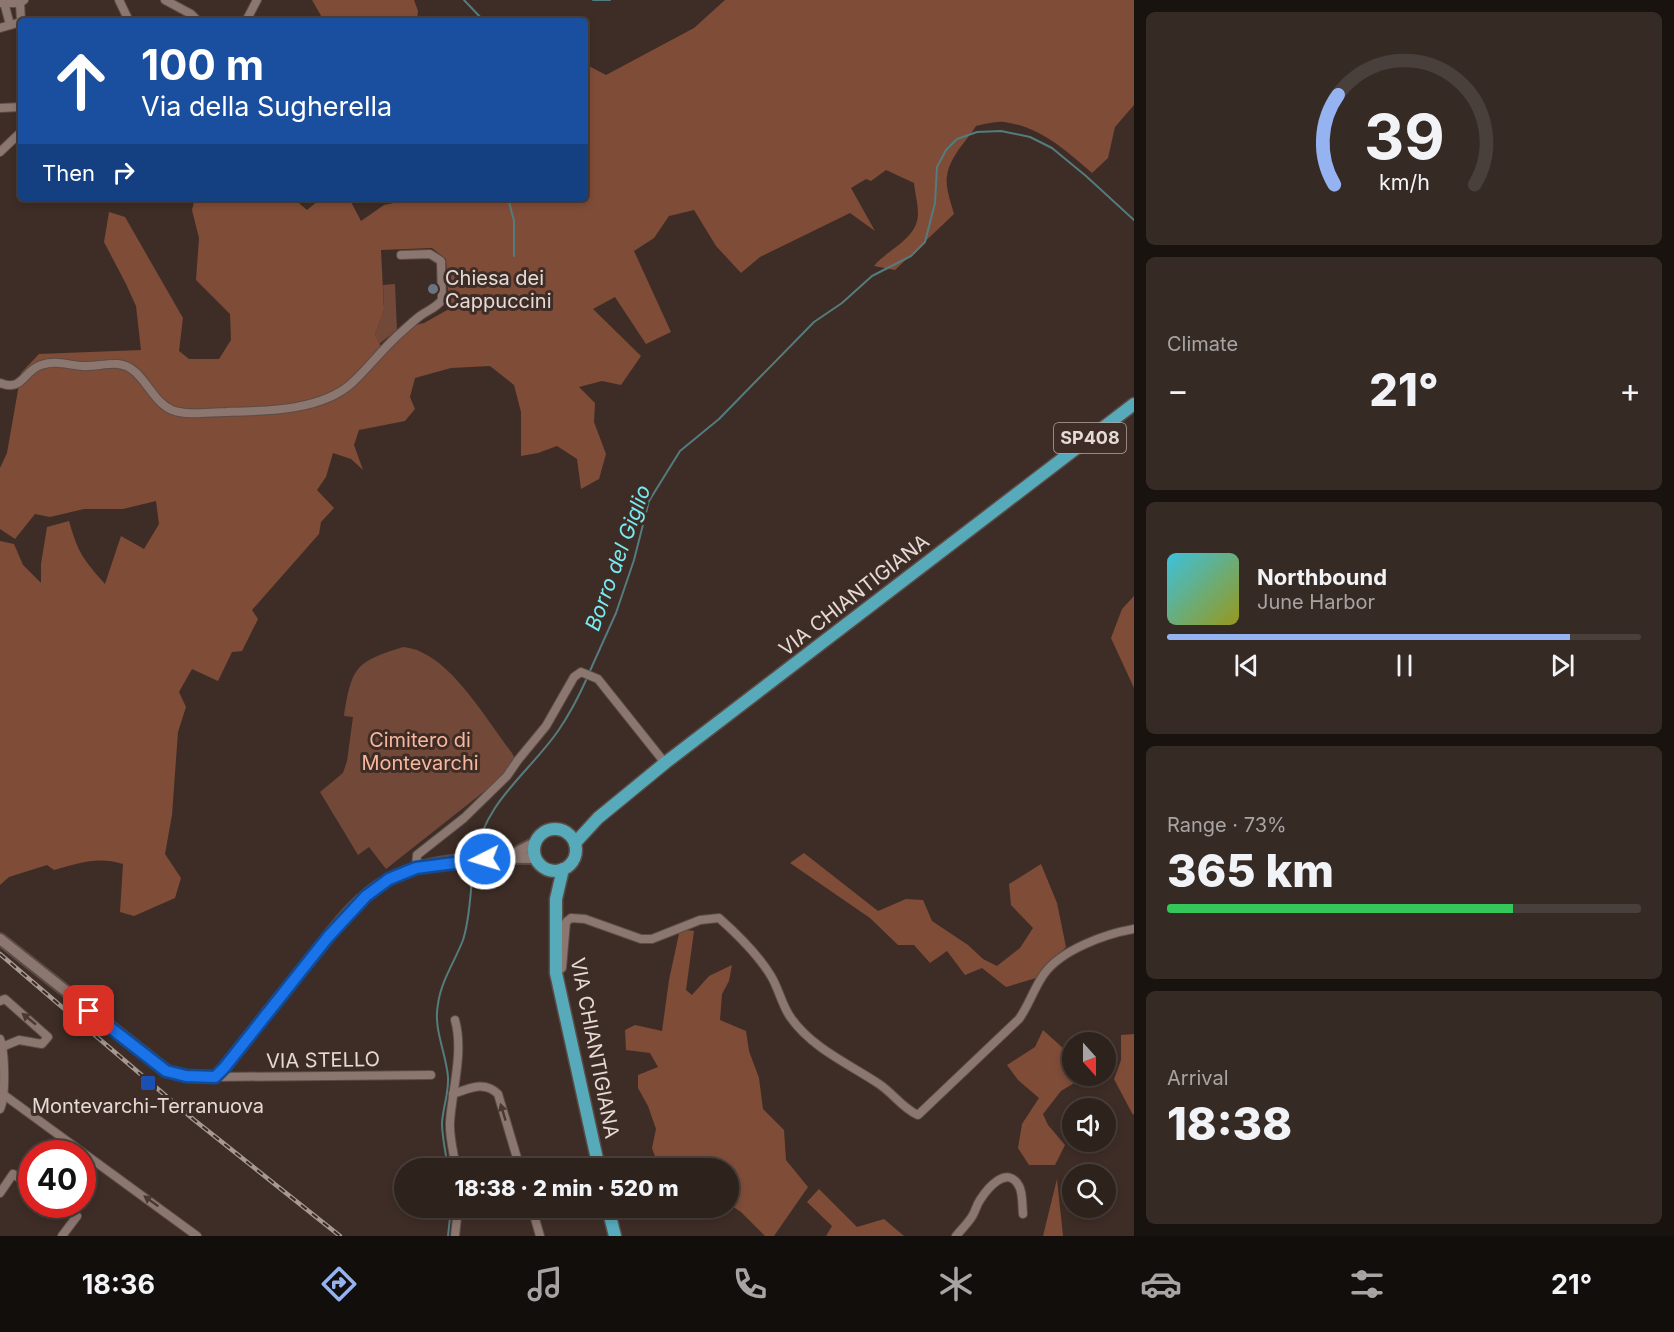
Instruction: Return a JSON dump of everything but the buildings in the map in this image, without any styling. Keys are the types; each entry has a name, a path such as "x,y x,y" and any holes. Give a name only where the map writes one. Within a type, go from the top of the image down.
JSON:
{"main road":[{"name":"VIA CHIANTIGIANA","path":"597,1158 556,973 556,899 563,869 568,866 575,855 575,843 598,818 665,763 1134,404"},
{"name":"VIA CHIANTIGIANA","path":"535,843 547,830 566,832 598,818"},
{"path":"566,832 575,843"},
{"path":"535,843 535,858 538,863 547,869 563,869"},
{"name":"VIA CHIANTIGIANA","path":"547,869 556,899"},
{"path":"610,1218 615,1236"}],"street":[{"path":"119,0 128,18"},
{"path":"165,0 195,18"},
{"path":"248,18 257,0"},
{"path":"10,25 2,2 22,1 21,18"},
{"path":"0,28 18,23"},
{"path":"0,108 18,107"},
{"path":"0,152 18,135"},
{"path":"0,383 11,386 19,384 28,372 41,365 62,362 81,366 116,364 131,368 160,402 172,410 185,413 254,411 309,405 352,383 390,342 422,315 438,306 442,300 441,261 430,254 401,255"},
{"path":"416,868 417,855 464,818 507,776 546,726 574,677 581,672 598,679 665,763"},
{"path":"507,857 535,843"},
{"path":"0,939 166,1071 186,1076 215,1077 342,920 366,896 389,879 416,868 463,861 507,857 535,858"},
{"path":"556,973 562,968 566,922 572,918 585,919 641,939 652,939 700,920 719,918 735,933 771,976 790,1017 802,1031 838,1060 881,1085 908,1110 918,1115 1019,1019 1028,1007 1043,975 1054,963 1075,949 1134,929"},
{"path":"0,1001 5,999 48,1037 42,1044 19,1040 1,1043 0,1109"},
{"path":"455,1020 458,1030 456,1073 450,1126 455,1158"},
{"name":"VIA STELLO","path":"215,1077 432,1075"},
{"path":"453,1094 477,1085 492,1089 498,1094 517,1158"},
{"path":"2,1094 198,1236"},
{"path":"0,1193 13,1174 18,1177"},
{"path":"956,1236 972,1217 980,1199 1000,1178 1010,1178 1018,1184 1021,1191 1023,1214"},
{"path":"62,1236 76,1218"},
{"path":"455,1236 457,1218"},
{"path":"535,1218 540,1236"}],"green space":[{"path":"395,284 397,330 379,344 375,335 384,310 383,285"},
{"name":"Cimitero di Montevarchi","path":"403,647 419,651 434,659 447,670 471,697 515,759 505,775 386,869 369,847 358,855 320,792 343,773 347,761 353,717 344,716 354,677 365,663"}],"shaded area":[{"path":"312,0 414,0 418,11 417,18 322,18"},
{"path":"725,0 1134,0 1134,105 1115,127 1108,158 1092,173 1052,141 1030,129 1001,122 976,126 955,156 947,176 954,214 895,270 874,266 910,234 917,221 918,207 914,183 886,170 871,181 866,179 851,188 875,231 850,213 760,257 741,273 716,246 694,210 669,216 654,238 634,251 671,332 646,344 615,297 593,309 641,356 621,385 602,381 579,387 595,403 594,422 606,454 599,479 581,489 577,459 557,446 521,456 521,412 514,385 490,366 451,368 415,378 410,397 415,409 405,421 359,430 354,445 363,470 351,459 333,453 326,477 317,490 334,508 321,522 319,534 252,610 258,619 242,651 232,652 218,681 192,669 179,692 186,707 178,732 172,815 165,854 181,878 175,898 134,916 120,912 123,864 105,861 88,861 54,870 47,865 9,877 0,885 0,541 14,544 23,565 41,583 41,564 47,527 69,521 82,555 105,584 121,536 144,549 159,524 156,501 123,509 84,509 50,517 35,514 15,539 0,529 0,468 7,453 21,373 39,354 141,350 136,306 104,242 109,212 125,217 183,318 179,351 189,359 219,359 231,340 230,314 196,280 199,238 192,210 194,201 296,201 307,210 318,201 351,201 361,221 384,205 403,201 588,201 588,66 606,75 694,28","holes":["432,248 446,259 449,309 424,323 411,326 384,352 375,335 384,310 381,250"]},
{"path":"1134,596 1134,688 1111,638 1122,609"},
{"path":"804,853 878,911 906,899 923,900 932,921 968,945 983,959 997,966 1020,948 1033,928 1011,905 1009,884 1041,864 1057,903 1066,947 1036,978 1006,987 982,968 965,975 947,951 930,963 914,945 898,945 870,918 790,863"},
{"path":"680,929 694,931 686,990 692,995 709,976 732,965 729,981 722,994 720,1020 746,1031 749,1051 759,1078 763,1109 784,1130 786,1160 808,1187 774,1236 765,1236 739,1211 739,1158 656,1158 652,1148 656,1129 648,1106 638,1088 638,1075 658,1067 650,1053 626,1050 625,1030 635,1025 662,1031 669,980"},
{"path":"1043,1030 1062,1047 1062,1086 1069,1086 1061,1091 1043,1114 1048,1125 1062,1141 1062,1151 1055,1165 1029,1165 1018,1148 1022,1124 1039,1098 1018,1080 1007,1065 1035,1047"},
{"path":"1134,1034 1133,1115 1116,1083 1116,1074 1121,1060 1121,1035"},
{"path":"1057,1179 1063,1236 1043,1236"},
{"path":"819,1189 857,1227 884,1219 904,1236 826,1236 832,1226 807,1202"}],"waterway":[{"path":"464,0 481,18"},
{"path":"593,0 610,0"},
{"name":"Borro del Giglio","path":"589,673 616,613 634,560 649,501 680,451 719,419 814,322 842,303 872,276 911,256 925,242 935,203 937,167 946,150 957,139 977,132 1001,131 1030,137 1052,148 1134,220"},
{"path":"509,201 514,221 514,256"},
{"name":"Borro del Giglio","path":"475,857 480,837 498,804 558,731 587,678"},
{"name":"Borro del Giglio","path":"446,1158 442,1123 448,1077 438,1031 437,1013 442,987 466,931 474,862"},
{"name":"Borro del Giglio","path":"448,1236 450,1218"}],"railway":[{"path":"0,954 193,1119 340,1236"}],"place":[{"name":"Chiesa dei Cappuccini","path":"433,289"},
{"name":"Montevarchi-Terranuova","path":"148,1083"}],"route":[{"path":"89,1011 166,1071 186,1076 215,1077 342,920 366,896 389,879 416,868 485,859"}]}
